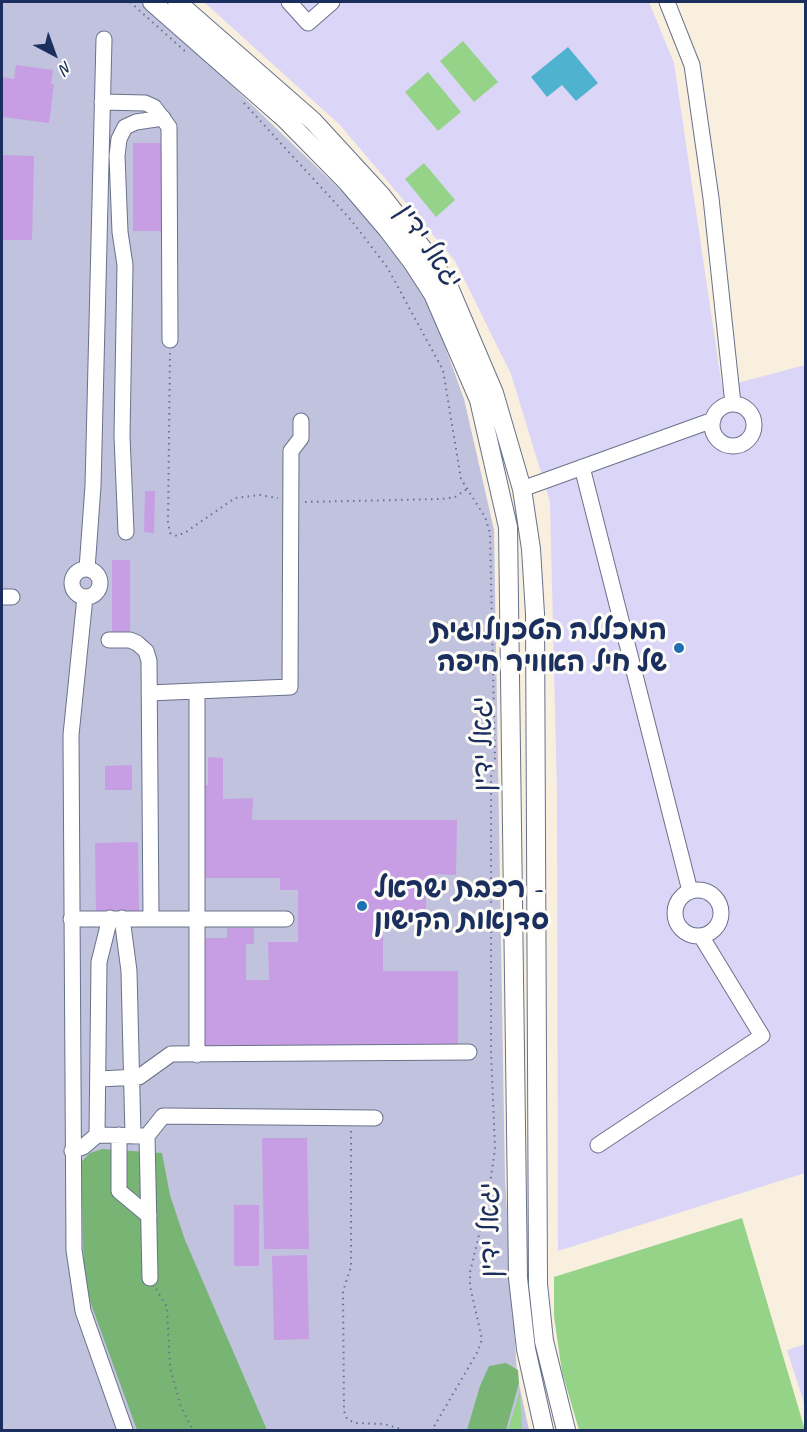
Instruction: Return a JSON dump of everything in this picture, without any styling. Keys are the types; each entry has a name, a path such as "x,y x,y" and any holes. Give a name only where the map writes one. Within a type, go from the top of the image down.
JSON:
{"main road":[{"name":"יגאל ידין","path":"152,2 285,119 347,182 388,230 413,262 433,294 479,400 508,527 518,1278 526,1349 544,1431"},
{"name":"יגאל ידין","path":"177,2 313,121 381,195 448,285 494,393 522,489 531,549 535,614 538,1284 544,1341 566,1431"}],"street":[{"path":"289,2 308,23 332,2"},
{"path":"667,2 692,65 711,198 733,404"},
{"path":"104,39 95,434 87,569 96,574 100,584 95,593 85,597 71,735 72,1151 74,1250 79,1293 87,1328 124,1431"},
{"path":"102,102 145,103 154,107 163,118 171,136 170,340"},
{"path":"126,532 122,436 125,265 120,232 119,139 125,127 136,122 163,118"},
{"path":"733,404 746,408 753,419 753,433 744,443 737,446 723,443 714,434 713,420 720,409 733,404"},
{"path":"522,489 713,420"},
{"path":"149,693 290,687 291,451 301,438 301,421"},
{"path":"95,434 122,436"},
{"path":"582,467 690,891"},
{"path":"109,640 130,640 146,651 149,693 151,918"},
{"path":"197,691 197,1055"},
{"path":"705,890 712,894 721,906 720,922 715,928 701,936 687,933 677,922 675,915 679,900 690,891 705,890"},
{"path":"96,1135 99,1078 99,962 116,918"},
{"path":"116,918 129,971 133,1136 149,1216 150,1278"},
{"path":"71,919 286,919"},
{"path":"598,1145 762,1036 701,936"},
{"path":"99,1078 132,1079 171,1054 470,1052"},
{"path":"72,1151 83,1147 96,1135 133,1136 163,1116 375,1118"},
{"path":"133,1136 119,1191 149,1216"}],"path":[{"path":"130,2 190,57"},
{"path":"242,102 351,220 392,276 443,370 461,479 485,517 490,533 495,762 491,776 491,1051 495,1149 490,1187 470,1272 470,1286 482,1339 478,1351 432,1431"},
{"path":"170,340 168,522 170,533 177,536 186,532 235,498 260,495 313,503 442,499 455,498 467,489"},
{"path":"351,1119 351,1267 343,1291 344,1411 347,1419 355,1423 384,1424 404,1431"},
{"path":"150,1278 166,1306 170,1367 181,1407 193,1431"}],"shaded area":[{"path":"2,2 145,2 381,229 425,291 464,399 494,530 505,1179 517,1375 529,1430 2,1430"},
{"name":"המכללה הטכנולוגית של חיל האוויר חיפה","path":"204,2 649,2 674,63 722,387 805,365 805,1173 558,1251 557,794 550,502 511,374 455,261 340,125"},
{"path":"806,1344 805,1406 787,1350"}],"green space":[{"path":"463,41 498,82 474,102 440,61"},
{"path":"428,72 461,112 438,131 405,92"},
{"path":"424,163 455,200 436,217 405,179"},
{"path":"102,1149 162,1153 170,1195 185,1240 267,1430 137,1430 91,1304 84,1277 81,1162 90,1153"},
{"path":"742,1218 805,1430 579,1430 562,1372 554,1316 554,1277"},
{"path":"506,1363 518,1370 519,1383 506,1430 467,1430 480,1386 489,1366"},
{"path":"520,1391 522,1430 508,1430"}],"water":[{"path":"568,47 598,83 576,101 562,85 547,97 531,77"}],"building":[{"path":"16,65 53,70 51,84 54,84 49,123 2,117 2,77 14,79"},
{"path":"133,143 163,143 163,231 133,231"},
{"path":"2,155 34,156 32,240 2,240"},
{"path":"145,491 155,491 154,533 144,532"},
{"path":"112,560 130,560 130,635 112,635"},
{"name":"רכבת ישראל - סדנאות הקישון","path":"208,757 223,758 223,799 253,798 252,820 457,820 456,875 435,874 436,896 426,896 426,915 383,915 383,971 458,971 458,1047 203,1050 205,938 227,938 227,928 254,928 254,944 246,944 246,980 269,980 268,942 298,942 298,890 280,890 280,878 204,878 203,785 208,785"},
{"path":"132,765 132,790 105,790 105,766"},
{"path":"138,842 139,911 96,912 95,843"},
{"path":"262,1138 307,1138 309,1249 264,1249"},
{"path":"234,1205 259,1205 259,1266 234,1266"},
{"path":"307,1255 309,1339 274,1340 272,1256"}],"place":[{"name":"המכללה הטכנולוגית של חיל האוויר חיפה","path":"679,648"},
{"name":"רכבת ישראל - סדנאות הקישון","path":"362,906"}]}
